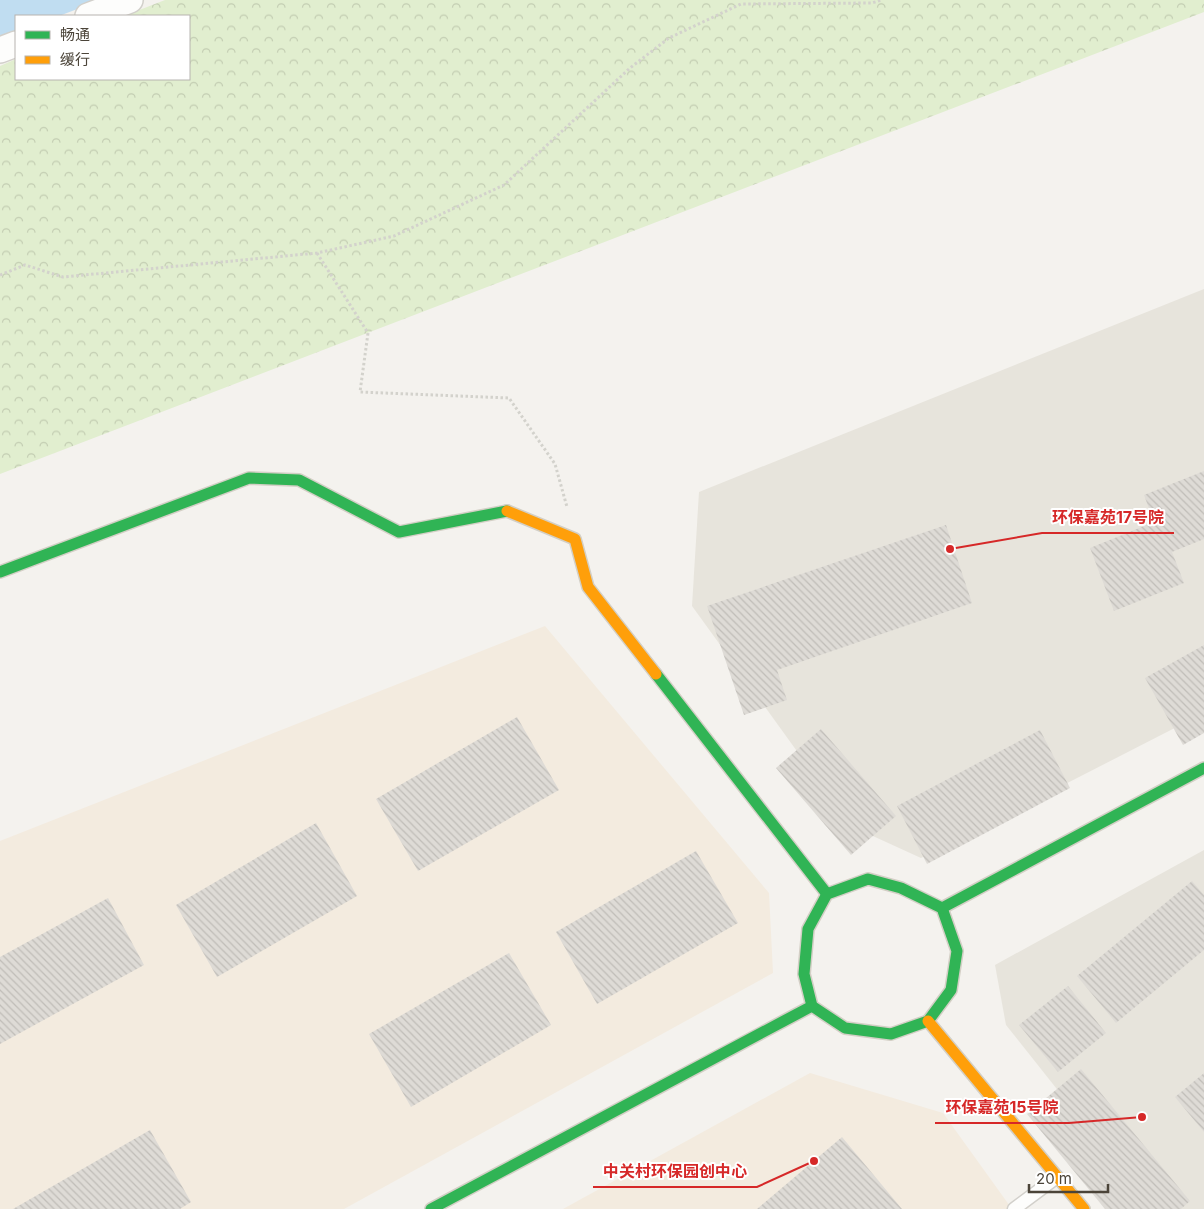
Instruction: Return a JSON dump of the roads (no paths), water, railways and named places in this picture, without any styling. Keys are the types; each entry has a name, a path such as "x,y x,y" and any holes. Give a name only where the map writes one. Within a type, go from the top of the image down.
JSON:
{"street":[{"path":"91,15 130,0"},
{"path":"0,50 15,44"},
{"path":"0,572 249,478 299,480 399,532 506,511 575,539 588,586 827,894"},
{"path":"942,908 1204,768"},
{"path":"868,879 901,888 942,908 957,951 951,990 928,1021 892,1034 845,1028 812,1006 804,974 808,929 827,894 868,879"},
{"path":"431,1209 812,1006"},
{"path":"928,1021 1084,1209"}],"lane":[{"path":"1014,1209 1057,1177"}],"water":[{"path":"0,0 101,0 62,15 15,15 15,33 0,39"}],"place":[{"name":"环保嘉苑17号院","path":"950,549"},
{"name":"环保嘉苑15号院","path":"1142,1117"},
{"name":"中关村环保园创中心","path":"814,1161"}]}
